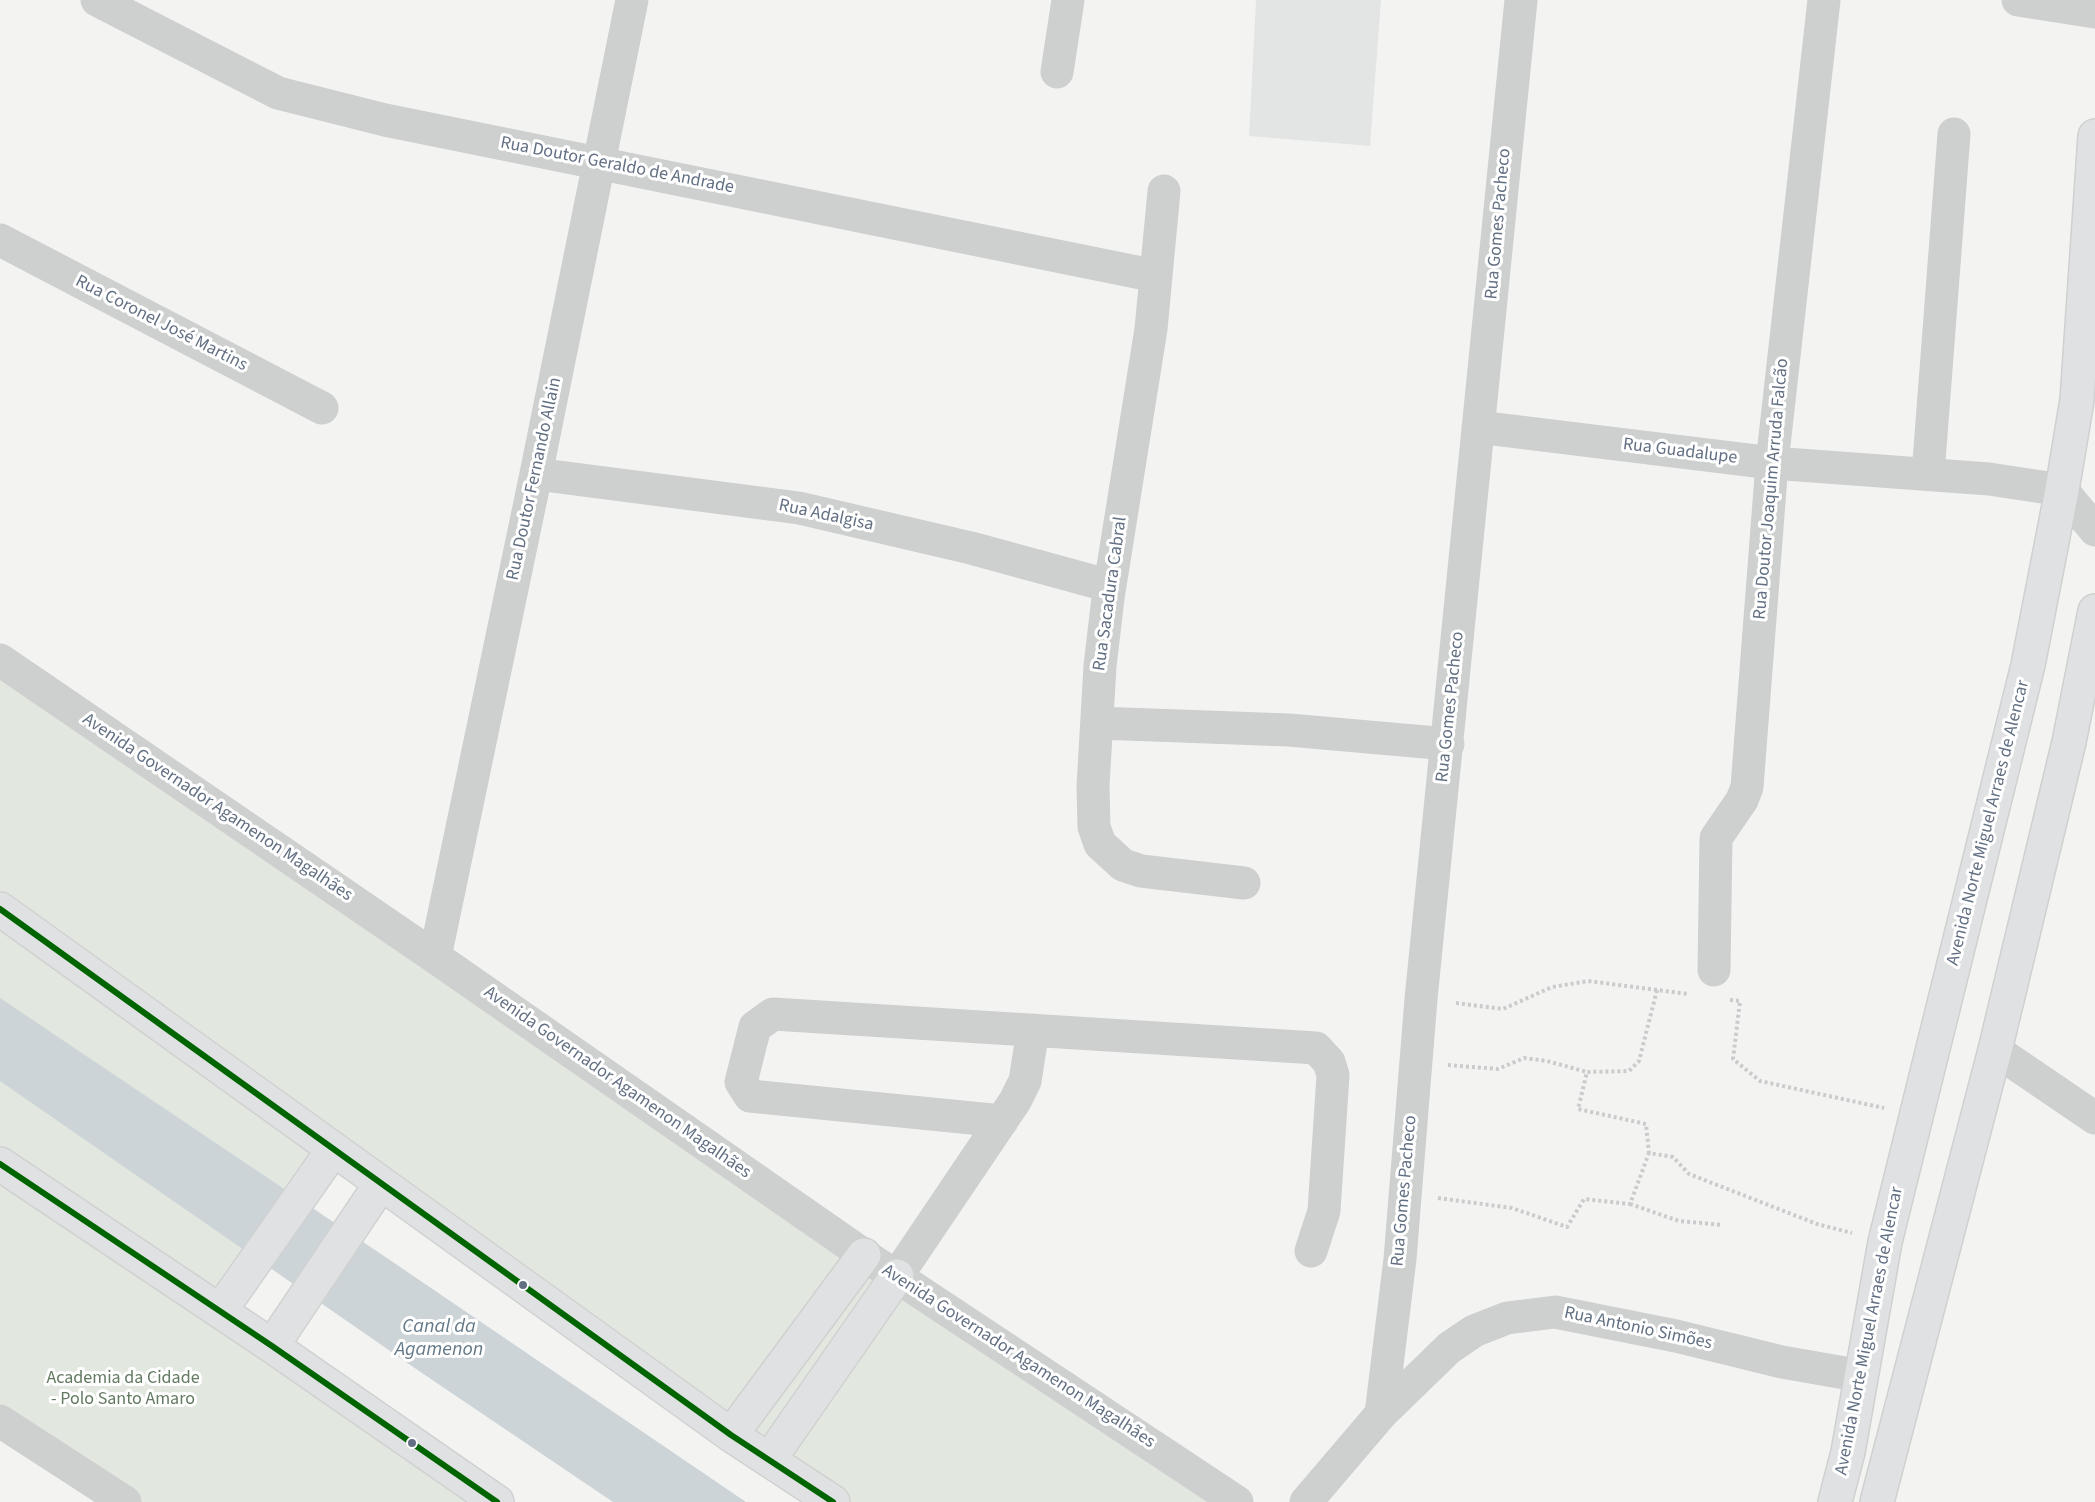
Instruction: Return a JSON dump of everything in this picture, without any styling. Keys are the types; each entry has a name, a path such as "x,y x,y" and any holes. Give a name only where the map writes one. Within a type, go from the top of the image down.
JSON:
{"main road":[{"name":"Avenida Norte Miguel Arraes de Alencar","path":"1835,1502 1848,1452 1885,1242 2028,665 2062,490 2077,400 2095,136"},
{"path":"1877,1502 1995,1050 2091,656 2095,611"},
{"path":"0,909 373,1196 833,1502"},
{"path":"220,1311 325,1161"},
{"path":"0,1164 272,1346 497,1502"},
{"path":"272,1346 373,1196"},
{"path":"731,1435 864,1255"},
{"path":"770,1460 897,1276"}],"street":[{"name":"Rua Doutor Geraldo de Andrade","path":"97,0 278,93 385,120 1156,276"},
{"name":"Rua Doutor Fernando Allain","path":"435,957 632,0"},
{"path":"1057,72 1068,0"},
{"name":"Rua Gomes Pacheco","path":"1382,1414 1521,0"},
{"name":"Rua Doutor Joaquim Arruda Falcão","path":"1710,983 1716,838 1742,800 1747,787 1772,462 1824,0"},
{"path":"2018,0 2095,12"},
{"path":"1928,474 1954,134"},
{"name":"Rua Sacadura Cabral","path":"1164,191 1149,340 1110,586 1100,666 1093,786 1094,827 1100,844 1123,865 1141,871 1244,883"},
{"name":"Rua Coronel José Martins","path":"0,240 322,408"},
{"name":"Rua Guadalupe","path":"1478,427 1772,462 1989,479 2062,490"},
{"name":"Rua Adalgisa","path":"536,474 799,508 971,548 1110,586"},
{"path":"2062,490 2095,530"},
{"name":"Avenida Governador Agamenon Magalhães","path":"0,660 435,957 864,1255 1237,1502"},
{"path":"1097,723 1289,730 1448,744"},
{"path":"1002,1121 750,1096 741,1082 755,1027 773,1014 1316,1048 1329,1062 1333,1074 1324,1211 1311,1251"},
{"path":"897,1276 1002,1121 1025,1081 1033,1030"},
{"path":"1995,1050 2095,1118"},
{"name":"Rua Antonio Simões","path":"1306,1502 1382,1414 1449,1348 1474,1330 1507,1318 1555,1312 1676,1336 1782,1362 1862,1376"},
{"path":"0,1421 126,1502"}],"path":[{"path":"1421,999 1503,1009 1552,987 1588,981 1657,990 1710,983 1740,1001 1733,1059 1760,1081 1916,1115"},
{"path":"1416,1062 1498,1069 1524,1058 1547,1060 1587,1072 1629,1071 1639,1060 1657,990"},
{"path":"1587,1072 1578,1108 1646,1124 1649,1153 1630,1204"},
{"path":"1649,1153 1673,1157 1689,1174 1817,1224 1885,1242"},
{"path":"1404,1193 1512,1208 1567,1227 1584,1199 1630,1204 1679,1221 1723,1226"}],"shaded area":[{"path":"1256,0 1381,0 1370,146 1249,136"}],"green space":[{"name":"Academia da Cidade - Polo Santo Amaro","path":"0,677 1226,1502 833,1502 333,1150 220,1311 497,1502 125,1502 0,1421"}],"water":[{"name":"Canal da Agamenon","path":"0,998 746,1502 613,1502 419,1371 0,1081"}],"transit line":[{"path":"0,909 731,1435 833,1502"},
{"path":"0,1164 272,1346 497,1502"}]}
